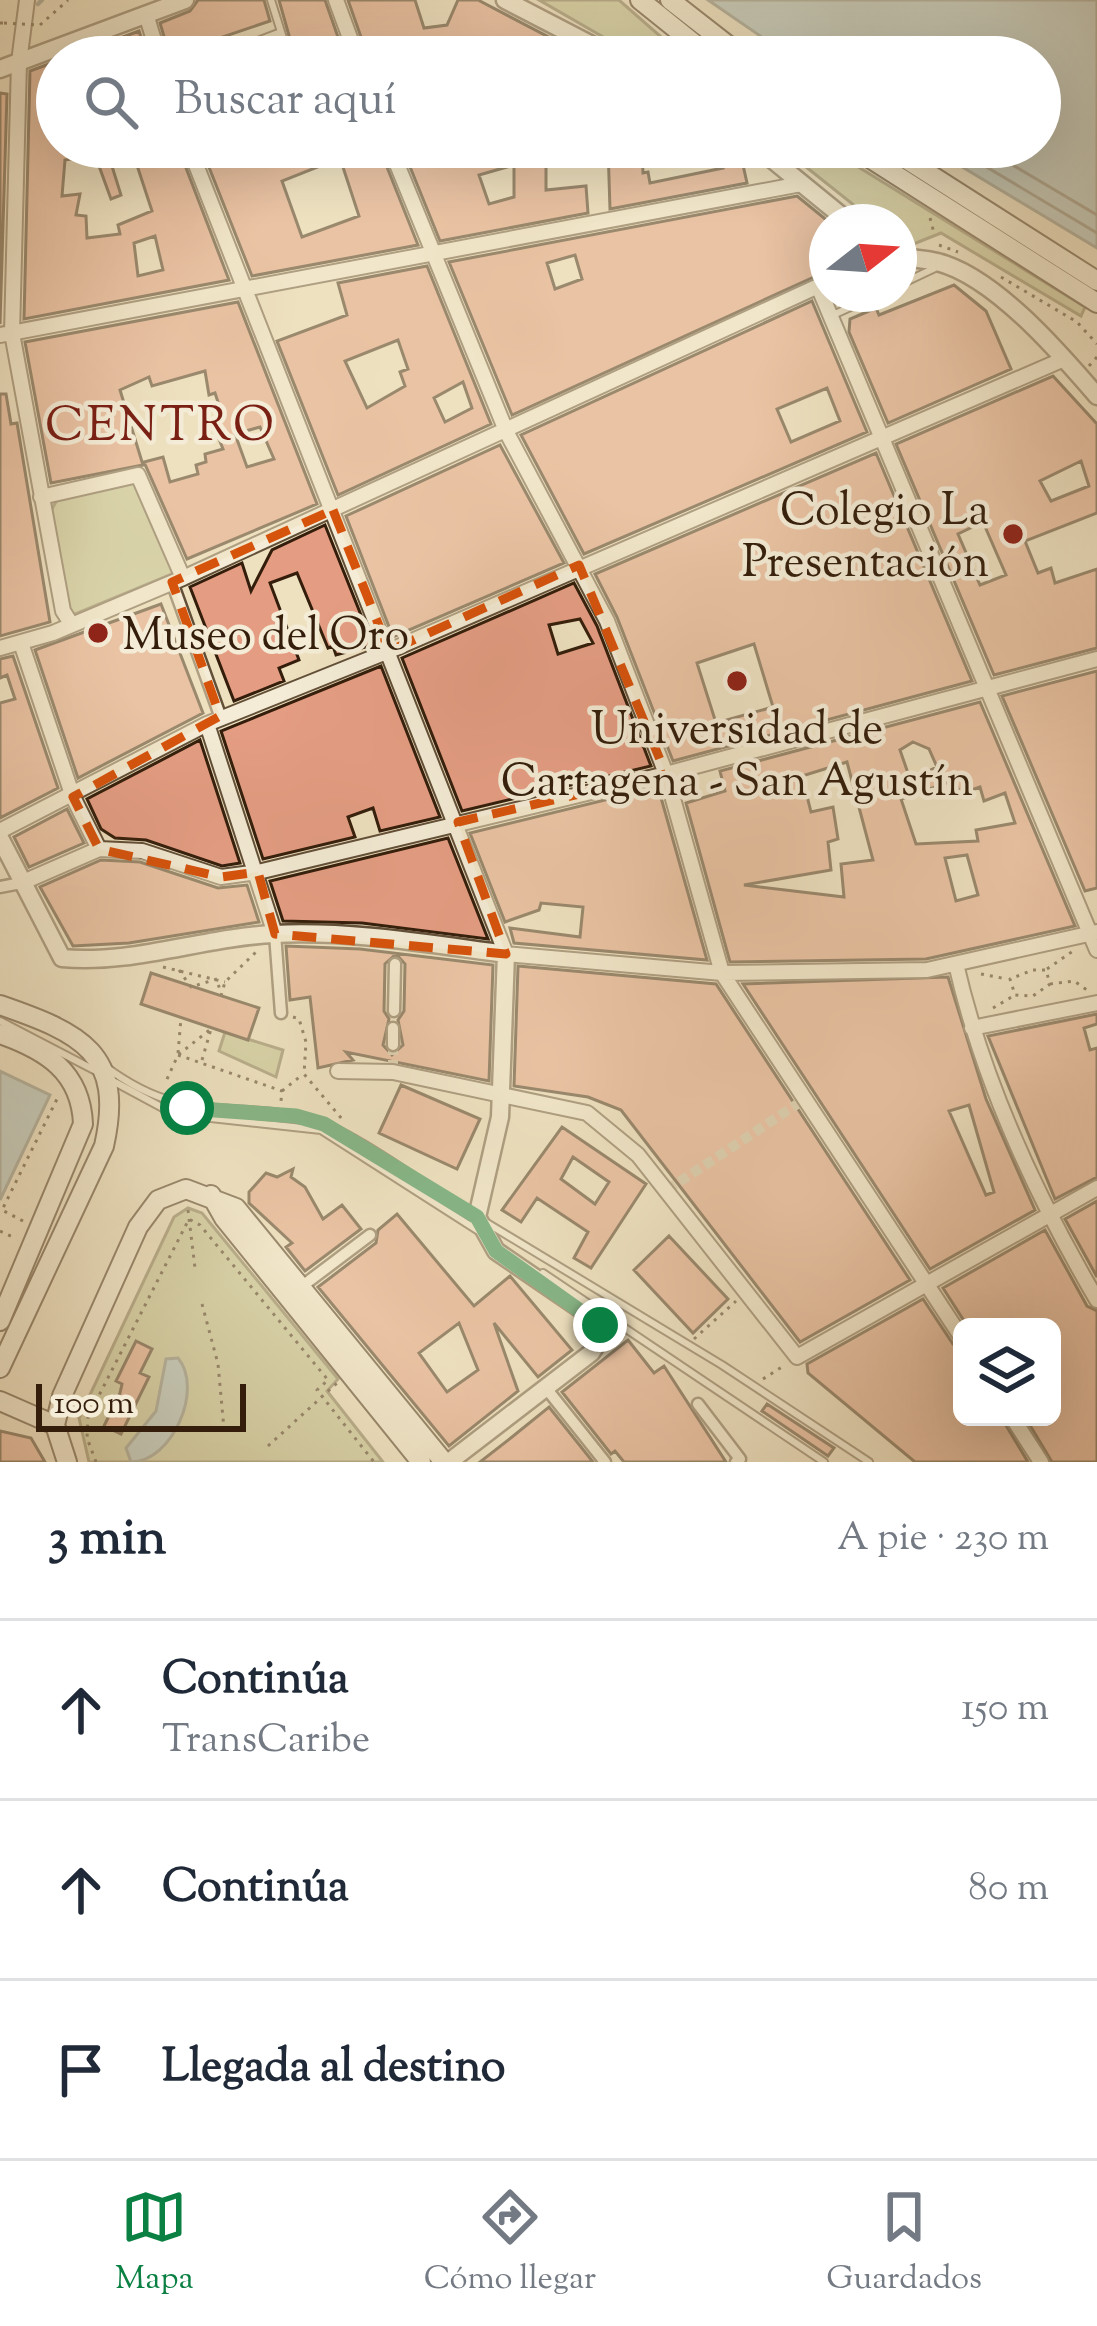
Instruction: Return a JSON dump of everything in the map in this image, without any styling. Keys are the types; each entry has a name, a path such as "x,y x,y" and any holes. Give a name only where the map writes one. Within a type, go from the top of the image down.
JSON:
{"main road":[{"path":"640,0 685,36"},
{"path":"670,0 716,36"},
{"path":"885,168 1097,303"},
{"path":"920,168 1097,280"},
{"path":"0,1005 57,1029 104,1070 112,1108 104,1146 0,1368"},
{"path":"0,1034 42,1052 64,1069 79,1094 83,1124 0,1321"},
{"path":"67,1462 55,1425 62,1396 150,1207 181,1190 211,1195 236,1208 446,1462"},
{"path":"211,1195 421,1462"},
{"path":"0,1401 55,1425"}],"street":[{"path":"27,0 19,62 6,334 63,611 72,625"},
{"path":"88,36 184,0"},
{"path":"335,0 349,36"},
{"path":"505,0 574,36"},
{"path":"146,14 153,36"},
{"path":"0,69 36,56"},
{"path":"197,168 458,821 506,954 502,1095 479,1226 496,1251 597,1320 601,1342 446,1462"},
{"path":"398,168 507,433 607,621 666,774 722,973 953,1324"},
{"path":"782,168 826,204"},
{"path":"6,334 801,184"},
{"path":"917,259 944,264 1039,331 1097,396"},
{"path":"0,648 72,625 177,580 507,433 809,290"},
{"path":"829,312 1097,950"},
{"path":"1064,359 389,651 214,721 0,835 62,958 103,958 274,934 396,940 722,973 927,970 1091,934"},
{"path":"40,497 137,475 177,580 258,872 274,934 281,1013"},
{"path":"21,643 74,797 98,849"},
{"path":"0,887 21,883 98,849 142,851 221,878 258,872 666,774 1097,659"},
{"path":"394,1011 395,964"},
{"path":"957,965 972,1028 1046,1214 1097,1300"},
{"path":"972,1028 1097,999"},
{"path":"393,1028 393,1045"},
{"path":"338,1071 393,1072 587,1113 618,1134 797,1357 1097,1188"},
{"path":"301,1287 370,1235"},
{"path":"546,1388 605,1462"},
{"path":"698,1404 740,1459 736,1462"},
{"path":"1018,1426 1041,1462"}],"lane":[{"path":"271,0 282,36"},
{"path":"271,36 281,32"},
{"path":"917,277 944,264"},
{"path":"830,316 839,312"},
{"path":"0,1021 187,1108 296,1116 324,1124 824,1462"},
{"path":"104,1070 174,1114 321,1130 722,1365 869,1462"}],"path":[{"path":"2,23 40,25 68,0"},
{"path":"935,237 937,245"},
{"path":"998,275 1077,322 1097,344"},
{"path":"217,980 221,996 225,982 274,934"},
{"path":"957,965 1010,979 1065,960 1091,934"},
{"path":"160,966 225,982"},
{"path":"178,969 191,986 217,980"},
{"path":"1046,970 1050,984"},
{"path":"1010,979 1015,994 1033,996 1050,984 1074,981 1097,999"},
{"path":"281,1013 299,1019 306,1042 304,1074 347,1125"},
{"path":"167,1079 178,1055 181,1018"},
{"path":"178,1055 212,1028 201,1063"},
{"path":"178,1055 282,1091"},
{"path":"281,1103 282,1091 304,1074"},
{"path":"23,1221 2,1210 56,1102"},
{"path":"180,1205 188,1204 195,1268"},
{"path":"189,1219 200,1225 328,1380 317,1390 374,1462"},
{"path":"95,1462 87,1438 88,1417 189,1219"},
{"path":"0,1231 15,1238"},
{"path":"693,1341 746,1292"},
{"path":"202,1304 218,1364 224,1429"},
{"path":"761,1380 797,1357"},
{"path":"268,1446 348,1372"}],"highlighted area":[{"path":"333,510 389,651 579,565 666,774 458,822 506,954 275,934 258,872 221,877 99,849 73,797 220,716 172,582"}],"green space":[{"path":"539,0 619,0 660,36 602,36"},
{"path":"807,168 860,168 1085,307 1081,316 941,233 917,243 917,204 852,204"},
{"path":"139,480 177,572 68,617 51,511 59,496"},
{"path":"225,1032 283,1050 276,1077 219,1051"},
{"path":"188,1208 202,1213 338,1379 327,1391 383,1462 89,1462 79,1418 174,1217"}],"water":[{"path":"708,0 1097,0 1097,248 964,168 1061,168 1061,36 760,36"},
{"path":"0,1071 50,1095 0,1200"},
{"path":"178,1358 187,1387 180,1422 159,1450 131,1462 126,1448 156,1411 166,1359"}],"building":[{"path":"198,0 264,0 270,21 226,36 164,36 160,23 190,11"},
{"path":"279,0 325,0 338,36 289,36"},
{"path":"348,0 415,0 424,28 447,25 458,0 478,0 547,36 361,36"},
{"path":"36,69 36,168 64,168 62,196 80,194 76,215 86,216 87,238 120,234 118,225 152,211 138,168 186,168 229,280 24,319 30,71","holes":["155,236 163,270 138,276 134,243"]},
{"path":"0,93 7,94 0,324"},
{"path":"100,168 113,168 121,195 111,199"},
{"path":"209,168 315,168 282,181 302,237 359,216 343,168 387,168 418,245 252,276"},
{"path":"410,168 504,168 479,175 489,204 514,197 514,168 546,168 546,190 586,186 588,213 440,241"},
{"path":"609,168 643,168 650,183 744,168 747,183 610,209"},
{"path":"797,196 809,206 809,279 512,415 449,262","holes":["575,255 582,279 555,289 547,263"]},
{"path":"427,266 491,424 338,495 277,341 347,315 338,283","holes":["398,340 408,369 400,372 405,386 367,408 345,361","463,382 472,408 445,422 434,398"]},
{"path":"954,285 986,311 1011,369 888,423 849,332 850,319 867,312 917,312 917,300"},
{"path":"238,302 317,504 187,559 144,462 163,457 170,482 198,474 196,465 206,462 205,454 223,449 213,424 221,422 220,408 215,393 209,395 205,371 152,386 149,377 120,390 143,465 51,483 25,342","holes":["260,427 274,459 247,467 235,434"]},
{"path":"809,302 809,312 817,312 867,432 584,554 521,435","holes":["827,388 840,421 791,442 777,409"]},
{"path":"1053,376 1097,424 1097,513 1025,541 1038,573 1051,568 1055,583 1097,569 1097,648 994,675 896,444","holes":["1081,461 1089,486 1051,501 1040,481","983,522 1006,575 980,585 958,534"]},
{"path":"0,394 6,394 11,424 17,423 50,622 0,636"},
{"path":"500,445 564,563 393,637 346,516"},
{"path":"876,453 972,681 673,761 617,617 595,574","holes":["754,644 773,707 716,723 697,663"]},
{"path":"325,525 373,645 336,655 333,646 328,648 297,573 270,583 299,660 279,668 284,681 234,701 190,587 242,563 251,591 272,550"},
{"path":"574,583 597,626 651,766 462,811 402,658","holes":["580,619 593,643 558,654 549,625"]},
{"path":"161,604 203,713 78,778 35,650"},
{"path":"13,656 58,788 0,818 0,703 15,699 7,675 0,678 0,659"},
{"path":"381,666 440,817 380,831 373,808 348,817 355,837 263,859 221,731"},
{"path":"1097,671 1097,888 1085,891 1002,696"},
{"path":"980,702 1075,926 926,959 730,962 686,803 725,791 720,771","holes":["913,742 929,749 937,767 910,779 900,750","847,762 873,860 841,864 844,897 744,885 831,870 828,842 838,839 833,807 811,812 802,776","955,780 960,794 980,787 984,801 1005,793 1015,823 976,830 978,841 916,844 901,799","967,855 978,895 956,901 945,858"]},
{"path":"200,740 240,863 222,866 146,840 115,838 101,829 87,799"},
{"path":"658,787 707,960 514,943 510,928 580,937 583,907 541,903 539,910 505,922 470,833"},
{"path":"67,809 84,843 29,867 14,837"},
{"path":"448,838 488,939 362,923 283,921 270,881"},
{"path":"101,860 140,862 218,888 247,885 259,922 129,943 73,946 40,887"},
{"path":"286,946 360,949 493,965 489,1081 346,1052 353,1060 318,1068 310,997 290,1000","holes":["396,954 405,964 404,1011 398,1020 403,1045 392,1055 383,1045 389,1019 384,1011 385,964"]},
{"path":"518,966 716,984 910,1280 800,1342 621,1110 588,1097 514,1086"},
{"path":"151,973 259,1008 248,1040 141,1004"},
{"path":"948,977 986,1099 1035,1210 930,1269 743,984","holes":["969,1105 994,1192 986,1195 949,1111"]},
{"path":"1097,1014 1097,1024 1084,1028 1090,1050 1097,1048 1097,1177 1055,1199 988,1036"},
{"path":"401,1085 480,1119 457,1169 379,1133"},
{"path":"562,1127 646,1184 591,1268 574,1258 588,1232 537,1198 521,1222 502,1210","holes":["573,1157 609,1182 595,1204 561,1179"]},
{"path":"293,1169 291,1177 305,1187 323,1219 342,1205 361,1229 305,1271 286,1247 292,1243 249,1203 249,1192 266,1173 277,1177"},
{"path":"1097,1201 1097,1277 1065,1219"},
{"path":"397,1214 474,1306 510,1276 572,1350 538,1377 494,1323 518,1391 449,1446 318,1287 376,1243 378,1230","holes":["459,1323 478,1370 447,1392 419,1353"]},
{"path":"1045,1230 1087,1306 1097,1311 1097,1462 1052,1462 1030,1426 1061,1426 1061,1318 962,1318 943,1288"},
{"path":"669,1236 728,1299 693,1333 634,1270"},
{"path":"923,1299 953,1344 953,1426 1006,1426 1028,1462 915,1462 808,1373 807,1364"},
{"path":"628,1340 654,1373 664,1366 726,1462 624,1462 615,1451 611,1454 562,1392"},
{"path":"136,1341 152,1349 140,1373 149,1377 121,1434 104,1426 120,1393 122,1384 116,1381"},
{"path":"767,1404 834,1448 828,1456 762,1411"},
{"path":"549,1407 593,1462 480,1462 512,1437"},
{"path":"0,1431 31,1438 45,1462 0,1462"}],"waterway":[{"path":"38,4 42,0"}],"tunnel":[{"path":"393,1045 393,1072"},
{"path":"667,1190 805,1099"}],"place":[{"name":"Colegio La Presentación","path":"1013,534"},
{"name":"Museo del Oro","path":"98,633"},
{"name":"Universidad de Cartagena - San Agustín","path":"737,681"}],"district":[{"name":"CENTRO","path":"161,423"}],"route":[{"path":"187,1108 296,1116 324,1124 477,1217 482,1234 496,1251 600,1325"}]}
